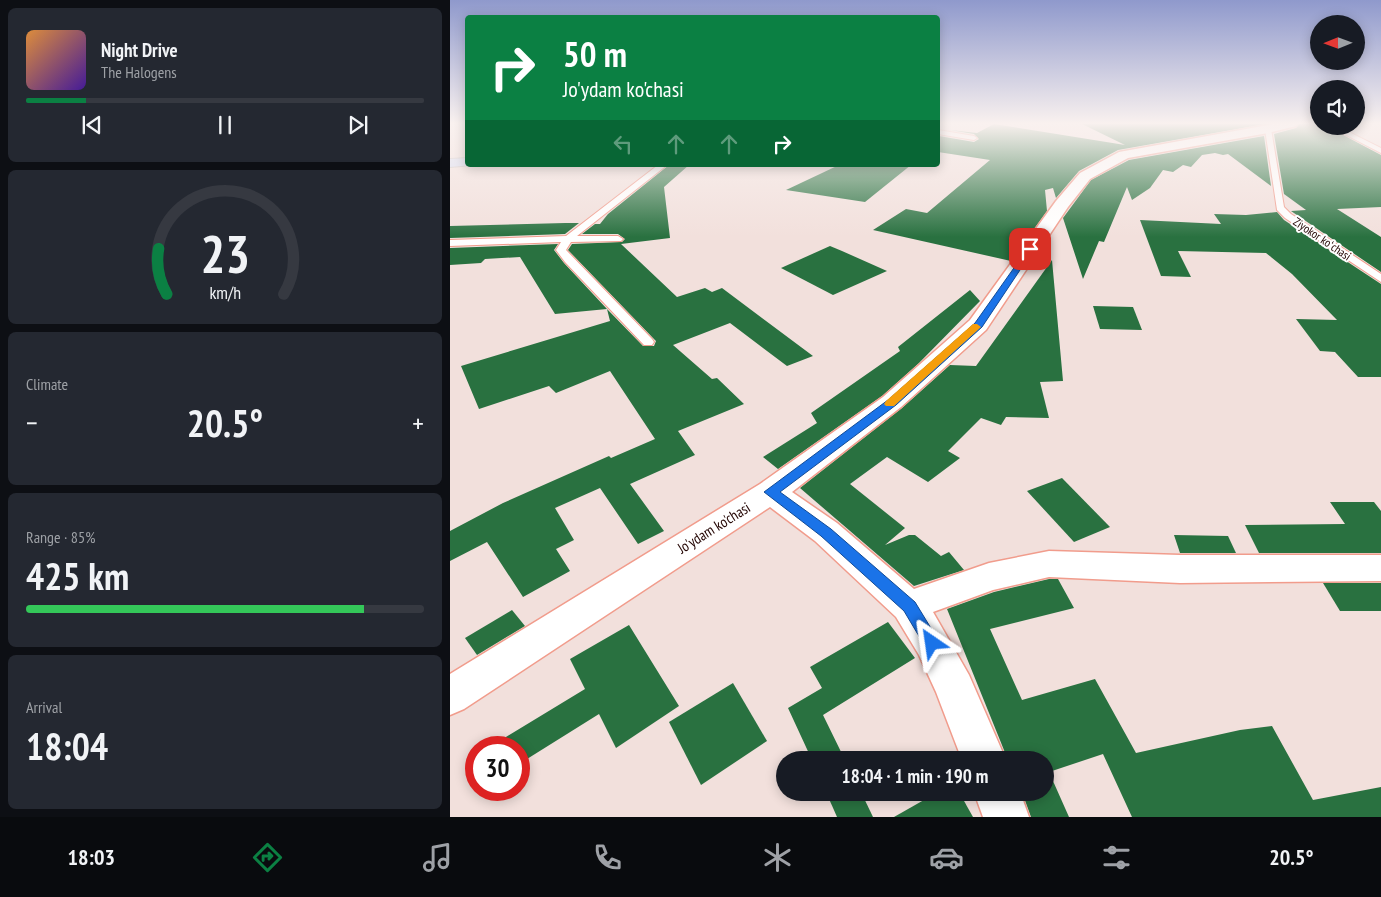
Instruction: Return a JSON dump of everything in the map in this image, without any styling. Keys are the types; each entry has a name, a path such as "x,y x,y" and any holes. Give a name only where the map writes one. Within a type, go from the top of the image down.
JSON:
{"main road":[{"path":"450,163 465,162"}],"street":[{"name":"Jo'ydam ko'chasi","path":"450,696 771,492 892,402 978,325 1062,204 1085,176 1113,161"},
{"path":"771,492 826,532 909,606 932,643 955,688 980,751"},
{"path":"909,606 989,577 1049,564 1190,570 1381,568"},
{"path":"1000,801 1006,817"}],"lane":[{"name":"Ziyokor koʻchasi","path":"1280,161 1280,208 1288,216 1381,279"},
{"path":"648,342 568,260 562,250 568,239 660,167"},
{"path":"450,243 618,239"}],"building":[{"path":"989,161 1097,161 1079,171 1056,198 1053,188 1045,190 1047,211 1011,261 873,230 906,209 927,213"},
{"path":"1127,161 1196,161 1191,167 1183,165 1173,172 1163,170 1150,188 1132,200 1127,187 1104,242 1099,241 1083,279 1063,218 1091,180"},
{"path":"1238,161 1268,161 1271,186"},
{"path":"1279,161 1381,161 1381,207 1337,209 1381,237 1381,272 1291,211 1306,210 1284,194"},
{"path":"667,167 687,167 664,187 670,238 621,244 677,297 705,288 712,292 722,288 813,356 787,366 730,323 673,345 712,379 717,378 744,404 678,431 695,455 630,484 664,531 638,544 600,488 555,508 574,540 556,549 570,571 523,597 487,542 450,561 450,531 503,503 609,456 611,458 655,439 610,371 556,393 549,386 479,409 461,366 610,321 607,309 643,346 654,346 656,341 568,250 572,244 622,242 625,239 618,234 582,234 595,224 600,224 608,214"},
{"path":"835,167 909,167 865,202 786,190"},
{"path":"1277,212 1284,220 1381,284 1381,377 1358,377 1335,352 1320,351 1296,319 1337,320 1292,274 1266,253 1178,251 1191,277 1161,276 1140,220 1221,224 1214,214 1246,215"},
{"path":"579,223 565,234 450,238 450,226"},
{"path":"558,244 554,250 607,309 555,314 520,257 485,259 481,263 450,265 450,248"},
{"path":"830,246 887,271 833,295 781,268"},
{"path":"1052,260 1063,381 1040,382 1049,418 1006,417 1001,425 981,418 948,451 960,458 928,482 887,457 850,484 905,528 885,545 909,535 915,535 941,556 949,552 964,570 914,586 800,488 902,408 950,365 976,366"},
{"path":"970,290 980,301 919,363 882,396 778,469 763,457 817,423 811,413 900,351 898,347"},
{"path":"1093,306 1133,307 1142,330 1100,329"},
{"path":"1062,478 1110,527 1074,542 1027,491"},
{"path":"1330,502 1374,502 1381,511 1381,553 1259,553 1245,525 1345,524"},
{"path":"1174,535 1228,536 1236,553 1180,553"},
{"path":"1049,579 1058,579 1074,608 990,629 1022,700 1095,679 1136,753 1240,730 1272,726 1313,800 1381,787 1381,817 1132,817 1103,754 1054,770 1054,751 1004,751 947,609 994,592"},
{"path":"1323,583 1381,583 1381,611 1340,611"},
{"path":"512,610 525,626 477,655 465,638"},
{"path":"888,622 915,658 823,715 841,751 808,751 788,708 822,688 810,667"},
{"path":"629,625 679,706 616,748 599,714 530,757 530,736 508,736 585,689 570,659"},
{"path":"733,683 767,741 701,785 669,722"},
{"path":"1054,783 1069,817 1031,817 1025,801 1054,801"},
{"path":"830,801 865,801 873,817 837,817"},
{"path":"922,801 964,801 973,817 894,817"}],"slow traffic":[{"path":"890,404 977,327"}],"route":[{"path":"932,643 909,606 826,532 771,492 892,402 978,325 1030,249"}]}
